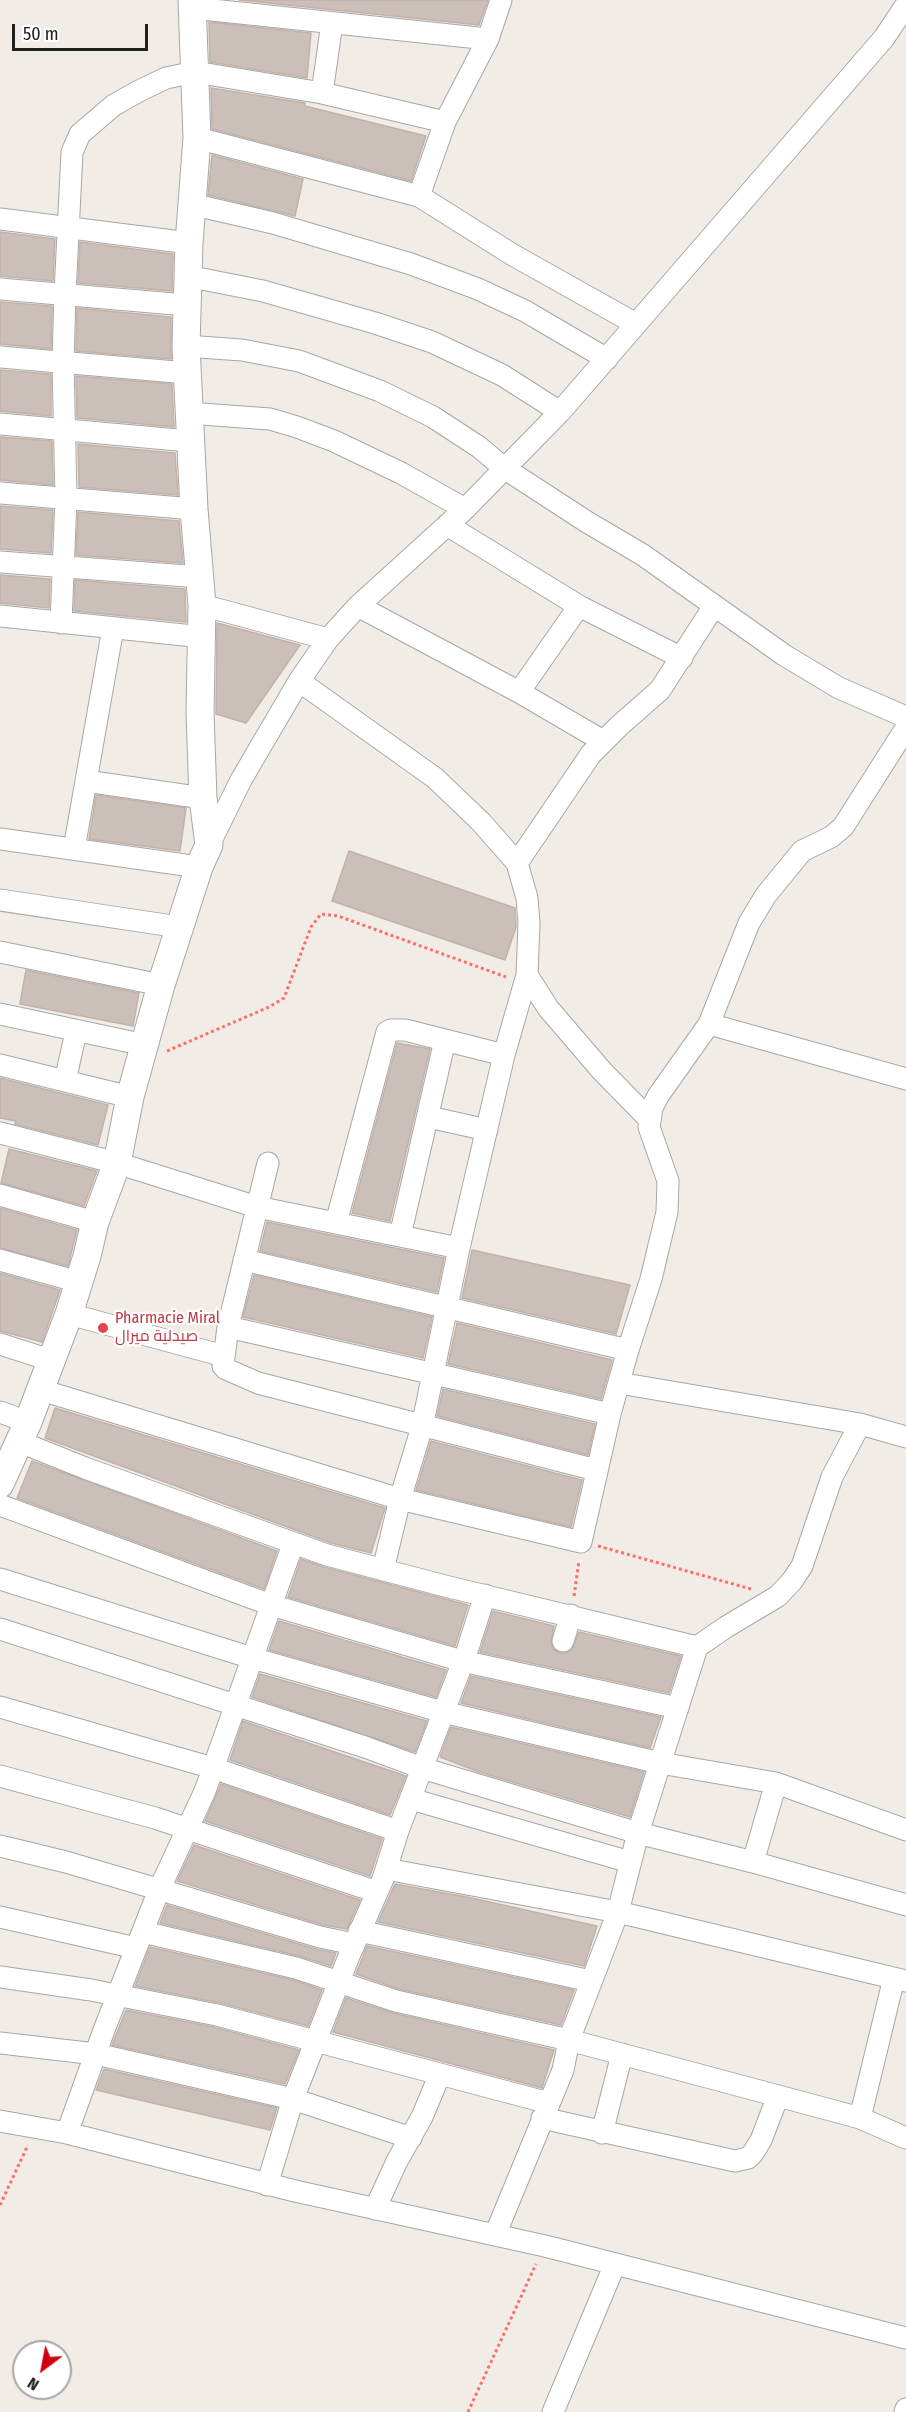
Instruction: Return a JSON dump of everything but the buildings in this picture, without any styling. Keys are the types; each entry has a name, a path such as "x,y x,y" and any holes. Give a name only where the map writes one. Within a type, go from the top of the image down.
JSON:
{"street":[{"path":"419,196 445,122 488,39 501,0"},
{"path":"204,856 200,713 202,605 189,441 186,346 187,276 197,138 193,4 332,23 488,39"},
{"path":"0,1484 53,1361 69,1314 95,1222 117,1162 130,1097 161,985 204,856 241,780 299,681 328,639 358,606 465,509 560,412 884,38 906,5"},
{"path":"322,93 332,23"},
{"path":"61,623 66,498 63,362 65,294 72,152 80,134 114,105 139,91 166,78 195,72 322,93 445,122"},
{"path":"197,138 419,196 513,255 636,324"},
{"path":"191,204 337,241 456,281 525,311 607,359"},
{"path":"0,219 189,243"},
{"path":"187,276 263,291 432,342 502,375 560,412"},
{"path":"0,289 186,305"},
{"path":"186,346 272,354 327,370 380,391 433,417 479,447 504,468 643,555 784,656 839,688 906,717"},
{"path":"0,357 188,373"},
{"path":"188,412 270,419 297,427 334,441 401,473 465,509"},
{"path":"0,424 189,441"},
{"path":"0,493 194,509"},
{"path":"447,525 579,606 682,658"},
{"path":"0,562 200,577"},
{"path":"202,605 328,639"},
{"path":"358,606 519,692 603,741"},
{"path":"519,692 579,606"},
{"path":"517,863 591,754 660,690 714,606"},
{"path":"0,616 203,637"},
{"path":"74,849 113,628"},
{"path":"299,681 435,778 481,822 517,863 527,898 529,922 526,980 504,1055 459,1248 422,1426 400,1499 383,1570"},
{"path":"41,1390 400,1499 581,1542 610,1414 651,1279 668,1196 666,1175 652,1137 649,1119 658,1096 709,1024 748,923 766,895 802,851 831,837 843,827 906,728"},
{"path":"86,782 203,798"},
{"path":"0,839 74,849 204,856"},
{"path":"0,900 179,927"},
{"path":"0,952 161,985"},
{"path":"526,980 602,1071 649,1119"},
{"path":"0,1014 76,1032 143,1054"},
{"path":"709,1024 906,1078"},
{"path":"336,1223 387,1032 405,1030 504,1055"},
{"path":"65,1081 76,1032"},
{"path":"400,1236 445,1040"},
{"path":"0,1065 130,1097"},
{"path":"429,1117 487,1130"},
{"path":"0,1133 117,1162 257,1207 459,1248"},
{"path":"268,1163 228,1327 223,1366 226,1370 258,1383 596,1470"},
{"path":"0,1195 95,1222"},
{"path":"0,1260 79,1282"},
{"path":"244,1260 628,1350"},
{"path":"69,1314 224,1356"},
{"path":"228,1327 610,1414"},
{"path":"0,1344 53,1361"},
{"path":"619,1383 860,1424 906,1437"},
{"path":"0,1412 63,1460 293,1544 383,1570 697,1647"},
{"path":"495,2235 563,2070 569,2040 618,1912 638,1833 697,1647 719,1631 778,1596 792,1581 802,1566 832,1477 860,1424"},
{"path":"0,1505 271,1605 462,1661 678,1708"},
{"path":"68,2133 159,1890 213,1768 293,1544"},
{"path":"0,1579 252,1658 443,1712 660,1763 776,1783 906,1830"},
{"path":"267,2185 293,2099 356,1938 386,1869 484,1595"},
{"path":"563,1641 571,1615"},
{"path":"0,1629 422,1768 638,1833 753,1862 906,1905"},
{"path":"0,1707 213,1768 398,1831"},
{"path":"0,1776 144,1815 377,1892"},
{"path":"753,1862 776,1783"},
{"path":"411,1799 630,1862"},
{"path":"0,1846 66,1862 320,1937 356,1938 591,1981"},
{"path":"386,1869 618,1912 900,1979 860,2118"},
{"path":"0,1917 247,1955 296,1968 396,2001 569,2040 860,2118 906,2138"},
{"path":"0,1977 119,1995 217,2015 440,2074 546,2110 602,2133 727,2160 741,2160 753,2153 761,2140 778,2096"},
{"path":"0,2043 96,2054 293,2099 411,2138"},
{"path":"602,2133 622,2054"},
{"path":"375,2209 440,2074"},
{"path":"0,2121 68,2133 267,2185 544,2246 906,2338"},
{"path":"553,2412 615,2264"}],"path":[{"path":"143,1054 269,1007 284,998 311,927 321,914 348,919 526,980"},
{"path":"571,1615 581,1542 778,1596"},
{"path":"0,2205 37,2127"},
{"path":"468,2412 544,2246"}],"place":[{"name":"Pharmacie Miral صيدلية ميرال","path":"103,1328"}]}
